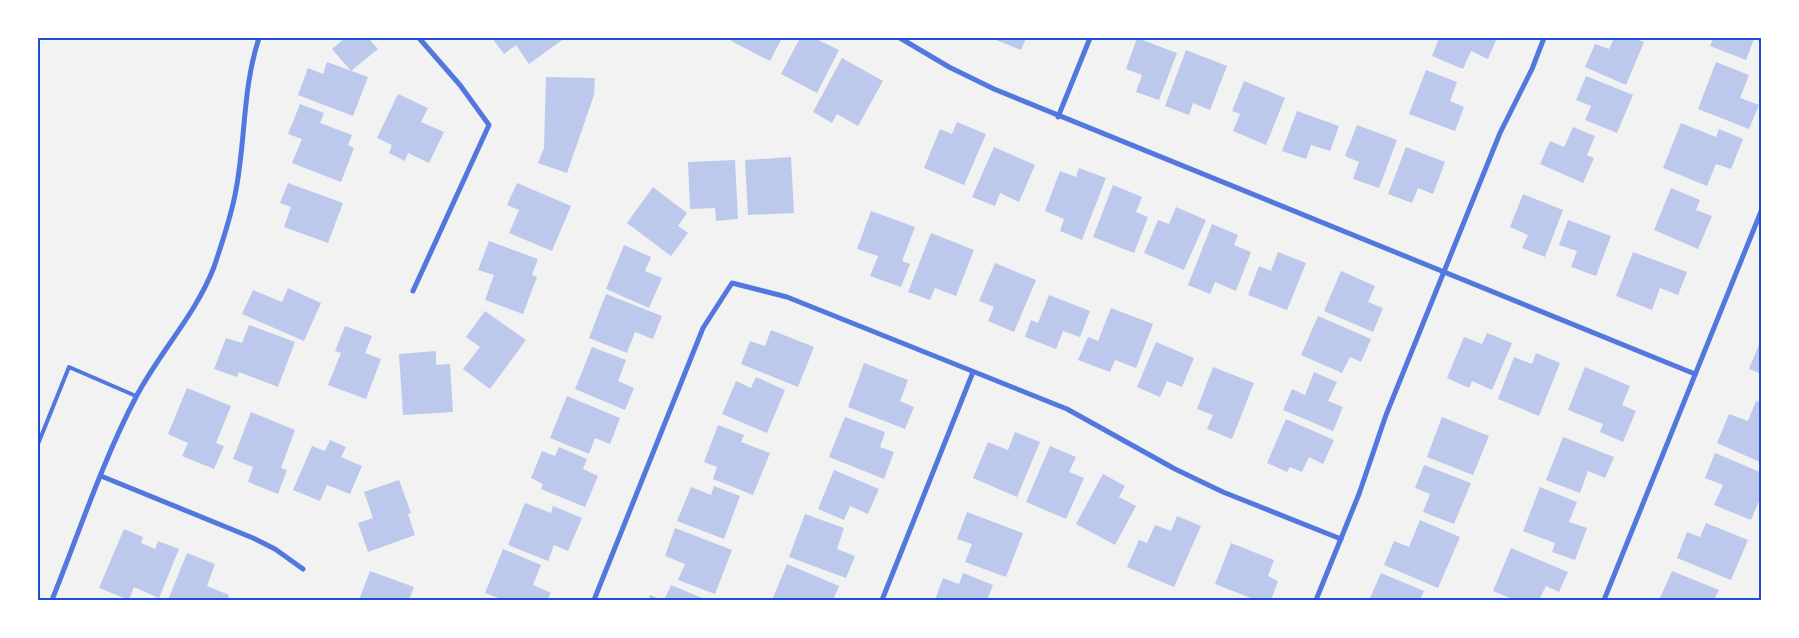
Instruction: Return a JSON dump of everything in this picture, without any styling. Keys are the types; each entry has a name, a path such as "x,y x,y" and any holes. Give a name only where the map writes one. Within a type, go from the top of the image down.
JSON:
{"street":[{"path":"52,600 117,434 136,396 193,307 212,270 227,230 236,194 246,90 259,38"},
{"path":"413,291 489,125 460,85 419,38"},
{"path":"900,38 986,86 1058,117 1695,374"},
{"path":"1058,117 1090,38"},
{"path":"1316,600 1359,494 1386,415 1443,272 1500,132 1532,69 1544,38"},
{"path":"1604,600 1762,209"},
{"path":"594,600 703,328 732,282 787,296 1067,409 1175,470 1223,492 1341,539"},
{"path":"882,600 973,372"},
{"path":"101,476 253,538 275,549 302,569"}],"lane":[{"path":"38,444 69,367 136,396"}],"building":[{"path":"345,38 368,38 378,49 351,71 332,49"},
{"path":"492,38 565,38 529,64 516,45 504,54"},
{"path":"733,38 782,38 770,61 731,41"},
{"path":"800,38 814,38 839,50 817,93 781,74"},
{"path":"991,38 1026,38 1021,50"},
{"path":"1137,38 1177,53 1159,100 1136,92 1142,75 1126,69"},
{"path":"1439,38 1497,38 1488,59 1471,51 1463,69 1432,56"},
{"path":"1614,38 1633,38 1644,42 1626,85 1585,67 1595,44 1609,49"},
{"path":"1713,38 1762,38 1762,42 1754,39 1746,60 1710,46"},
{"path":"1186,50 1227,66 1210,110 1193,103 1189,115 1165,106"},
{"path":"842,58 883,81 858,126 837,114 832,123 813,112"},
{"path":"327,62 368,77 353,116 298,95 308,68 323,74"},
{"path":"1716,62 1749,75 1740,98 1759,105 1749,129 1698,109"},
{"path":"1426,70 1457,82 1450,101 1464,107 1455,131 1409,114"},
{"path":"1586,76 1633,95 1617,133 1585,120 1591,106 1576,100"},
{"path":"546,77 595,78 594,95 567,173 538,163 544,148"},
{"path":"1244,81 1285,98 1266,145 1233,131 1240,114 1232,111"},
{"path":"398,94 428,108 421,122 444,132 429,163 408,153 405,161 389,153 392,145 377,138"},
{"path":"300,104 324,113 320,123 352,135 348,145 354,148 341,182 292,163 302,139 288,134"},
{"path":"1297,111 1339,126 1330,151 1311,145 1306,159 1282,151"},
{"path":"957,122 986,134 964,185 924,168 940,129 952,134"},
{"path":"1681,123 1716,137 1719,129 1743,139 1731,169 1716,164 1707,186 1663,168"},
{"path":"1357,125 1397,140 1379,188 1353,179 1359,162 1345,156"},
{"path":"1573,127 1595,136 1587,155 1594,158 1583,183 1540,164 1550,141 1564,147"},
{"path":"994,147 1035,165 1019,202 1000,193 995,206 972,197"},
{"path":"1406,147 1445,162 1433,194 1418,188 1412,203 1388,194"},
{"path":"791,157 794,213 748,215 745,160"},
{"path":"735,160 738,219 716,221 715,208 690,209 688,162"},
{"path":"1079,168 1106,178 1082,240 1060,231 1064,219 1045,211 1060,171 1076,177"},
{"path":"288,183 343,203 328,243 284,227 291,207 280,203"},
{"path":"517,183 571,206 552,251 509,233 519,210 507,205"},
{"path":"1113,185 1142,197 1136,212 1148,217 1134,253 1093,237"},
{"path":"653,187 687,213 678,226 688,233 671,256 627,223"},
{"path":"1671,188 1700,200 1696,210 1712,216 1698,249 1654,230"},
{"path":"1523,194 1563,210 1545,257 1522,248 1528,235 1510,227"},
{"path":"1176,207 1206,220 1184,270 1144,253 1158,220 1169,224"},
{"path":"871,211 915,227 902,261 910,264 901,287 870,276 878,256 857,249"},
{"path":"1568,220 1611,236 1596,276 1571,267 1577,251 1559,245"},
{"path":"1212,224 1238,235 1234,245 1251,252 1236,291 1215,282 1210,294 1188,285"},
{"path":"931,233 974,250 956,296 935,288 930,300 908,292"},
{"path":"489,241 538,259 532,275 537,277 523,314 485,300 494,275 478,270"},
{"path":"624,245 651,257 645,271 662,278 649,308 606,289"},
{"path":"1278,252 1306,263 1287,310 1248,295 1259,266 1271,271"},
{"path":"1633,252 1687,272 1678,295 1660,288 1652,310 1616,296"},
{"path":"995,263 1036,280 1014,332 988,321 994,307 979,301"},
{"path":"1341,271 1375,286 1368,302 1383,308 1373,332 1324,311"},
{"path":"288,288 321,303 304,341 242,314 253,290 282,302"},
{"path":"606,294 662,316 653,339 635,332 627,353 589,338"},
{"path":"1049,295 1090,311 1080,337 1063,331 1056,349 1025,337 1031,320 1038,323"},
{"path":"1111,308 1153,324 1136,368 1115,360 1110,372 1078,360 1088,337 1098,341"},
{"path":"485,311 526,340 490,389 463,369 480,347 466,337"},
{"path":"1318,316 1371,339 1361,362 1350,357 1342,373 1301,355"},
{"path":"249,325 295,342 278,387 239,372 237,377 214,369 226,338 242,343"},
{"path":"345,326 372,336 365,353 381,359 366,399 328,385 341,353 335,351"},
{"path":"771,330 814,347 798,387 741,364 750,341 765,346"},
{"path":"1487,333 1512,343 1492,390 1472,381 1469,388 1447,378 1464,337 1482,344"},
{"path":"1156,342 1194,358 1182,387 1167,381 1160,397 1137,387"},
{"path":"1760,342 1762,343 1762,374 1749,369"},
{"path":"592,347 626,360 618,381 634,388 625,410 575,389"},
{"path":"436,351 436,365 450,364 453,412 403,415 399,354"},
{"path":"1536,353 1560,363 1539,416 1498,399 1514,357 1532,364"},
{"path":"864,363 908,380 900,401 914,407 905,429 848,407"},
{"path":"1213,367 1254,383 1232,439 1207,429 1213,415 1197,409"},
{"path":"1585,367 1630,386 1622,405 1636,411 1623,442 1600,432 1603,424 1568,410"},
{"path":"1314,372 1337,382 1328,401 1343,407 1333,431 1283,410 1292,389 1305,395"},
{"path":"756,377 785,390 767,433 722,414 736,381 751,388"},
{"path":"187,388 231,406 216,443 224,446 214,469 182,456 188,443 168,434"},
{"path":"567,396 620,418 610,444 595,438 589,454 550,438"},
{"path":"1756,401 1762,403 1762,463 1717,443 1729,414 1748,421"},
{"path":"251,412 295,430 281,468 287,470 278,494 248,482 253,467 233,459"},
{"path":"845,417 885,432 880,447 894,452 884,479 829,457"},
{"path":"1442,417 1489,436 1473,475 1427,457"},
{"path":"1286,419 1334,440 1323,464 1309,457 1302,472 1290,467 1287,472 1267,463"},
{"path":"718,425 744,435 741,442 770,453 753,495 713,479 717,467 704,462"},
{"path":"1015,432 1040,442 1017,497 973,478 988,442 1008,450"},
{"path":"1563,437 1614,457 1605,478 1588,471 1580,493 1546,480"},
{"path":"330,440 346,447 341,457 362,466 350,494 327,485 320,501 293,490 312,446 325,451"},
{"path":"1050,446 1076,457 1069,472 1084,478 1066,519 1026,502"},
{"path":"559,447 587,459 583,469 598,476 585,507 541,489 543,484 531,478 542,451 555,456"},
{"path":"1715,453 1762,473 1762,494 1751,520 1714,505 1723,485 1705,478"},
{"path":"1424,465 1471,483 1454,524 1423,512 1430,494 1415,488"},
{"path":"834,470 879,489 868,514 850,506 844,520 818,509"},
{"path":"1103,474 1125,486 1119,497 1136,506 1115,545 1076,524"},
{"path":"399,480 411,513 408,514 415,535 368,552 358,523 373,518 364,492"},
{"path":"714,486 740,496 724,539 677,521 691,487 711,495"},
{"path":"1540,487 1577,502 1569,522 1587,528 1575,560 1552,552 1555,543 1523,531"},
{"path":"525,503 551,513 553,506 582,518 568,551 554,545 548,561 508,545"},
{"path":"967,512 1023,533 1006,577 965,562 972,544 957,539"},
{"path":"805,514 844,528 837,549 855,556 846,578 789,557"},
{"path":"1177,516 1201,526 1174,587 1127,567 1139,540 1147,543 1155,525 1171,531"},
{"path":"1420,520 1460,537 1438,588 1384,565 1394,541 1409,547"},
{"path":"1706,523 1748,540 1731,580 1677,558 1687,532 1700,537"},
{"path":"675,528 732,550 715,594 678,580 685,564 665,556"},
{"path":"124,529 143,537 141,543 155,549 158,541 179,549 159,598 134,587 129,600 99,588"},
{"path":"1231,543 1274,560 1268,576 1278,581 1271,600 1256,600 1215,584"},
{"path":"1511,548 1568,572 1559,592 1546,586 1539,600 1515,600 1493,591"},
{"path":"503,549 541,565 533,585 551,593 547,600 504,600 485,593"},
{"path":"187,553 215,564 207,586 229,595 227,600 168,600"},
{"path":"787,564 839,586 833,600 772,600"},
{"path":"370,571 414,587 409,600 359,600"},
{"path":"1672,571 1719,590 1714,600 1666,600 1660,598"},
{"path":"963,573 993,585 987,600 935,600 943,578 959,584"},
{"path":"1381,573 1424,591 1420,600 1376,600 1370,598"},
{"path":"671,585 707,600 664,600"},
{"path":"650,595 663,600 648,600"}]}
